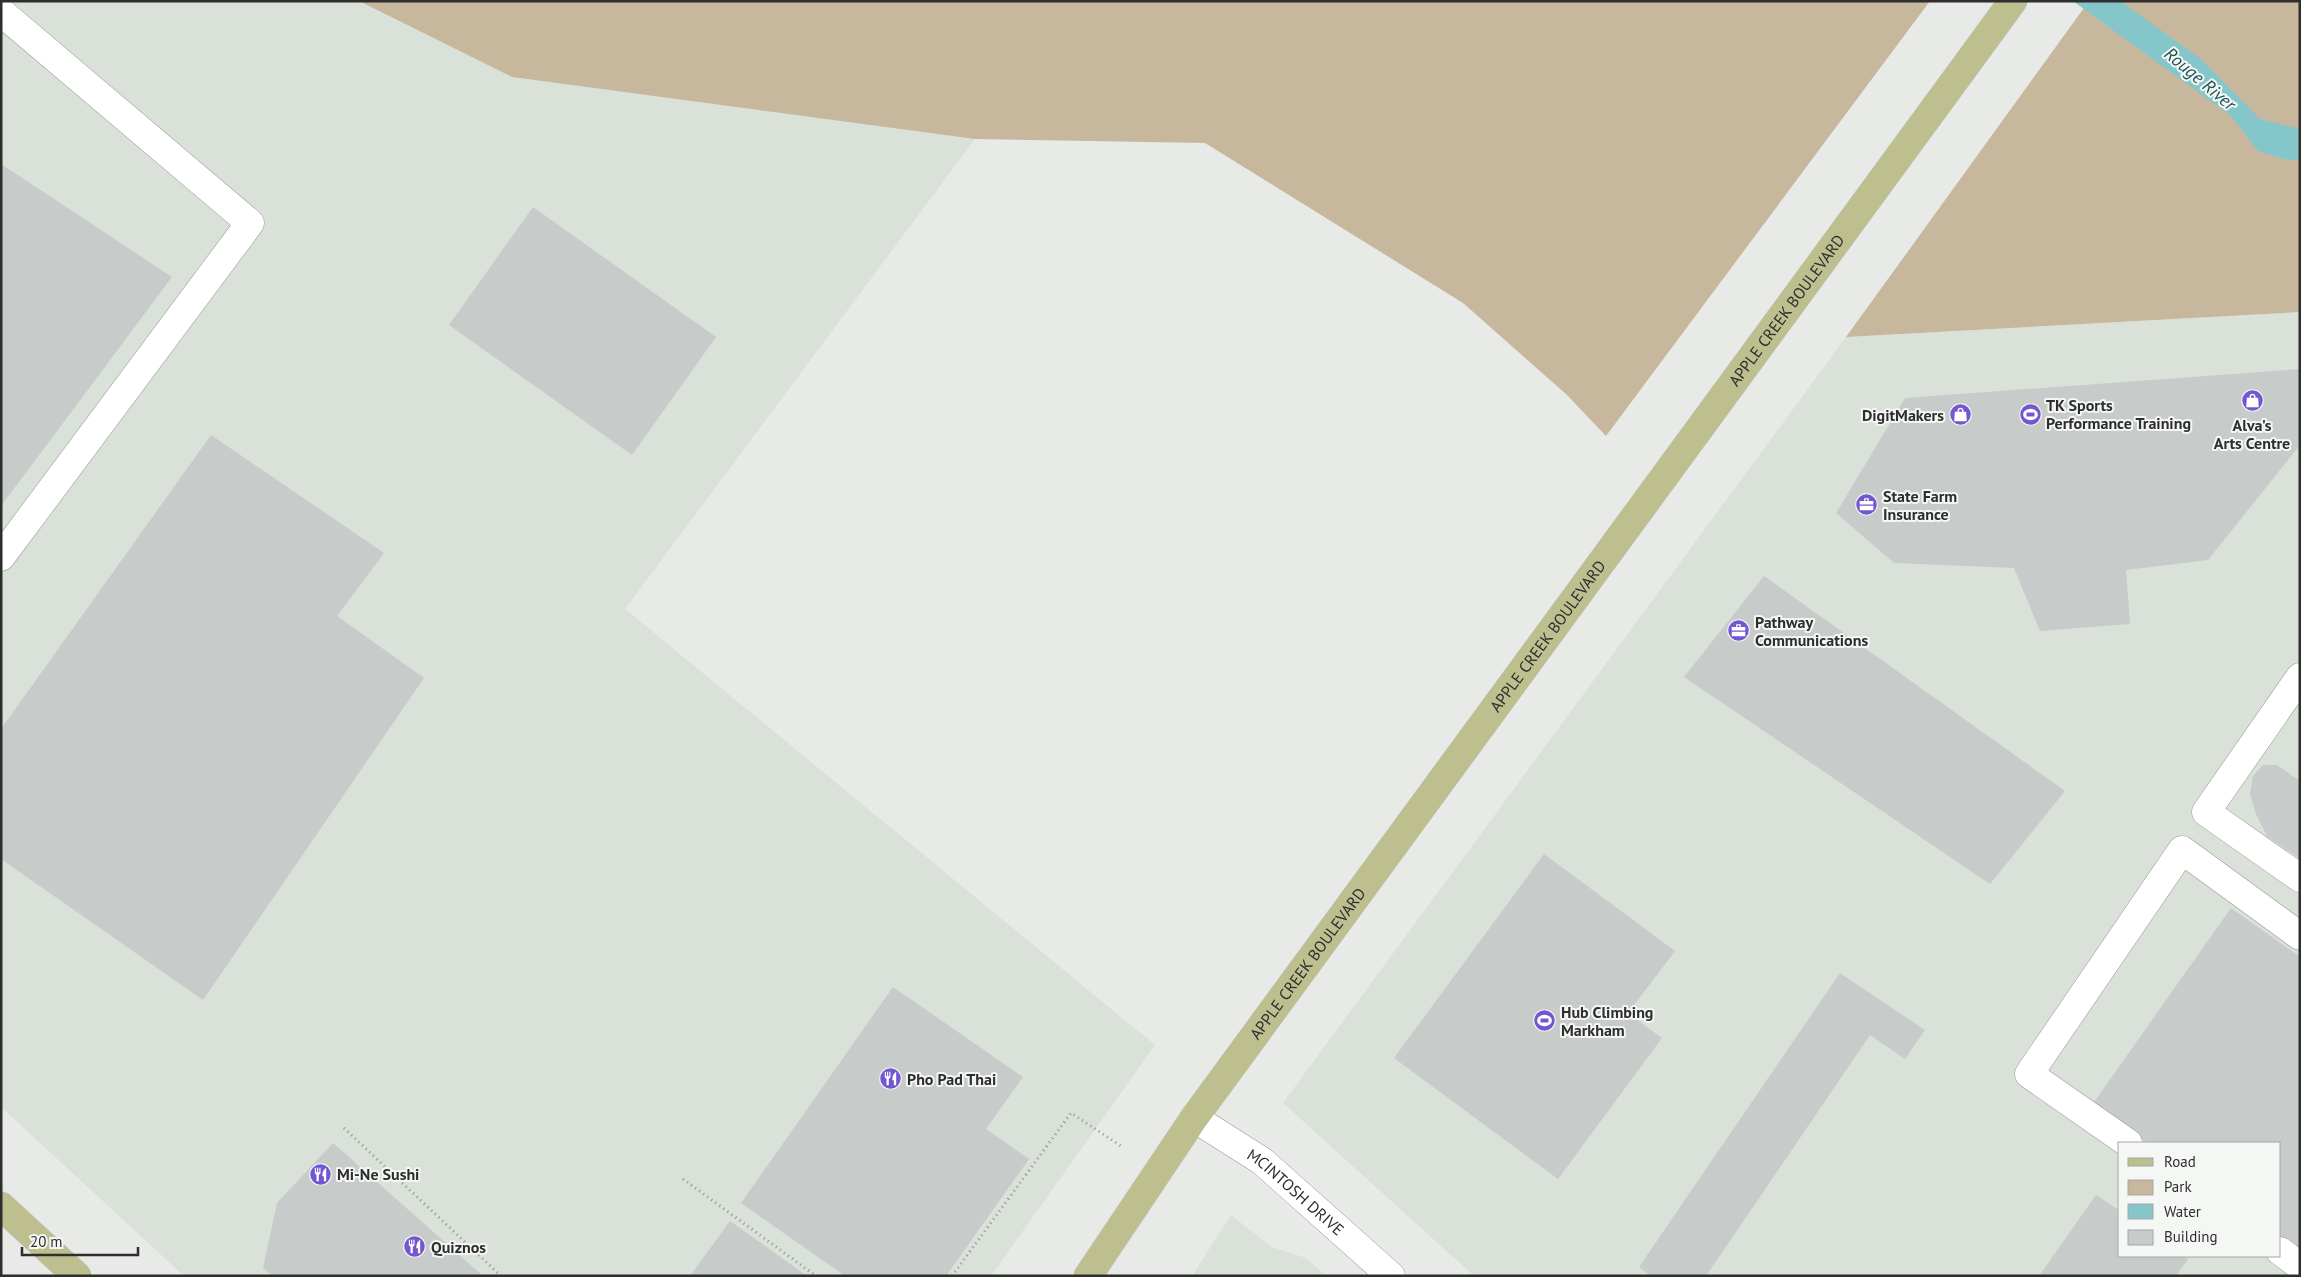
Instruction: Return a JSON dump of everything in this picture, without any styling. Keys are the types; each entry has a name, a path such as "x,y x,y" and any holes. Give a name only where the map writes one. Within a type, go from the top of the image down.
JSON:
{"main road":[{"name":"APPLE CREEK BOULEVARD","path":"1088,1276 1194,1118 2007,10"},
{"path":"1,1206 78,1276"}],"street":[{"path":"1,12 250,223 1,557"},
{"path":"2300,677 2206,812 2300,878"},
{"path":"2127,1142 2030,1074 2182,850 2300,936"},
{"name":"MCINTOSH DRIVE","path":"1194,1118 1262,1161 1391,1276"},
{"path":"2281,1252 2300,1266"}],"path":[{"path":"952,1276 1071,1113 1121,1146"},
{"path":"344,1128 501,1276"},
{"path":"684,1179 816,1276"}],"shaded area":[{"path":"1,1 359,1 512,77 975,139 625,609 1155,1045 991,1276 184,1276 1,1107"},
{"path":"2300,312 2300,1276 1474,1276 1283,1103 1846,337"},
{"path":"1231,1215 1272,1247 1306,1258 1326,1276 1192,1276"}],"green space":[{"path":"359,1 1930,1 1606,436 1566,394 1463,303 1205,143 975,139 512,77"},
{"path":"2089,1 2300,1 2300,312 1846,337"}],"water":[{"name":"Rouge River","path":"2073,1 2120,1 2201,59 2260,119 2300,129 2300,160 2283,159 2258,151 2231,116"}],"building":[{"path":"1,164 172,277 1,506"},
{"path":"533,207 716,337 632,455 449,325"},
{"path":"2300,369 2300,445 2208,560 2126,570 2130,624 2040,631 2014,568 1894,563 1836,513 1905,398"},
{"path":"211,435 384,553 337,616 424,678 203,1000 1,859 1,729"},
{"path":"1764,576 2065,791 1990,884 1684,677"},
{"path":"2263,765 2277,765 2300,781 2300,859 2267,836 2256,814 2250,794 2253,776"},
{"path":"1544,854 1675,951 1628,1013 1662,1038 1558,1179 1394,1058"},
{"path":"2231,908 2300,957 2300,1251 2281,1238 2281,1142 2146,1142 2092,1105"},
{"path":"1840,973 1925,1030 1905,1059 1870,1035 1706,1276 1651,1276 1639,1267"},
{"path":"893,987 1023,1077 986,1129 1029,1159 946,1276 845,1276 741,1203"},
{"path":"333,1143 483,1276 272,1276 263,1268 277,1203"},
{"path":"2096,1195 2118,1210 2118,1257 2185,1257 2188,1259 2176,1276 2039,1276"},
{"path":"730,1221 807,1276 690,1276"}],"place":[{"name":"Alva's Arts Centre","path":"2252,401"},
{"name":"TK Sports Performance Training","path":"2030,414"},
{"name":"DigitMakers","path":"1960,415"},
{"name":"State Farm Insurance","path":"1867,505"},
{"name":"Pathway Communications","path":"1739,631"},
{"name":"Hub Climbing Markham","path":"1545,1021"},
{"name":"Pho Pad Thai","path":"891,1079"},
{"name":"Mi-Ne Sushi","path":"321,1174"},
{"name":"Quiznos","path":"415,1247"}]}
